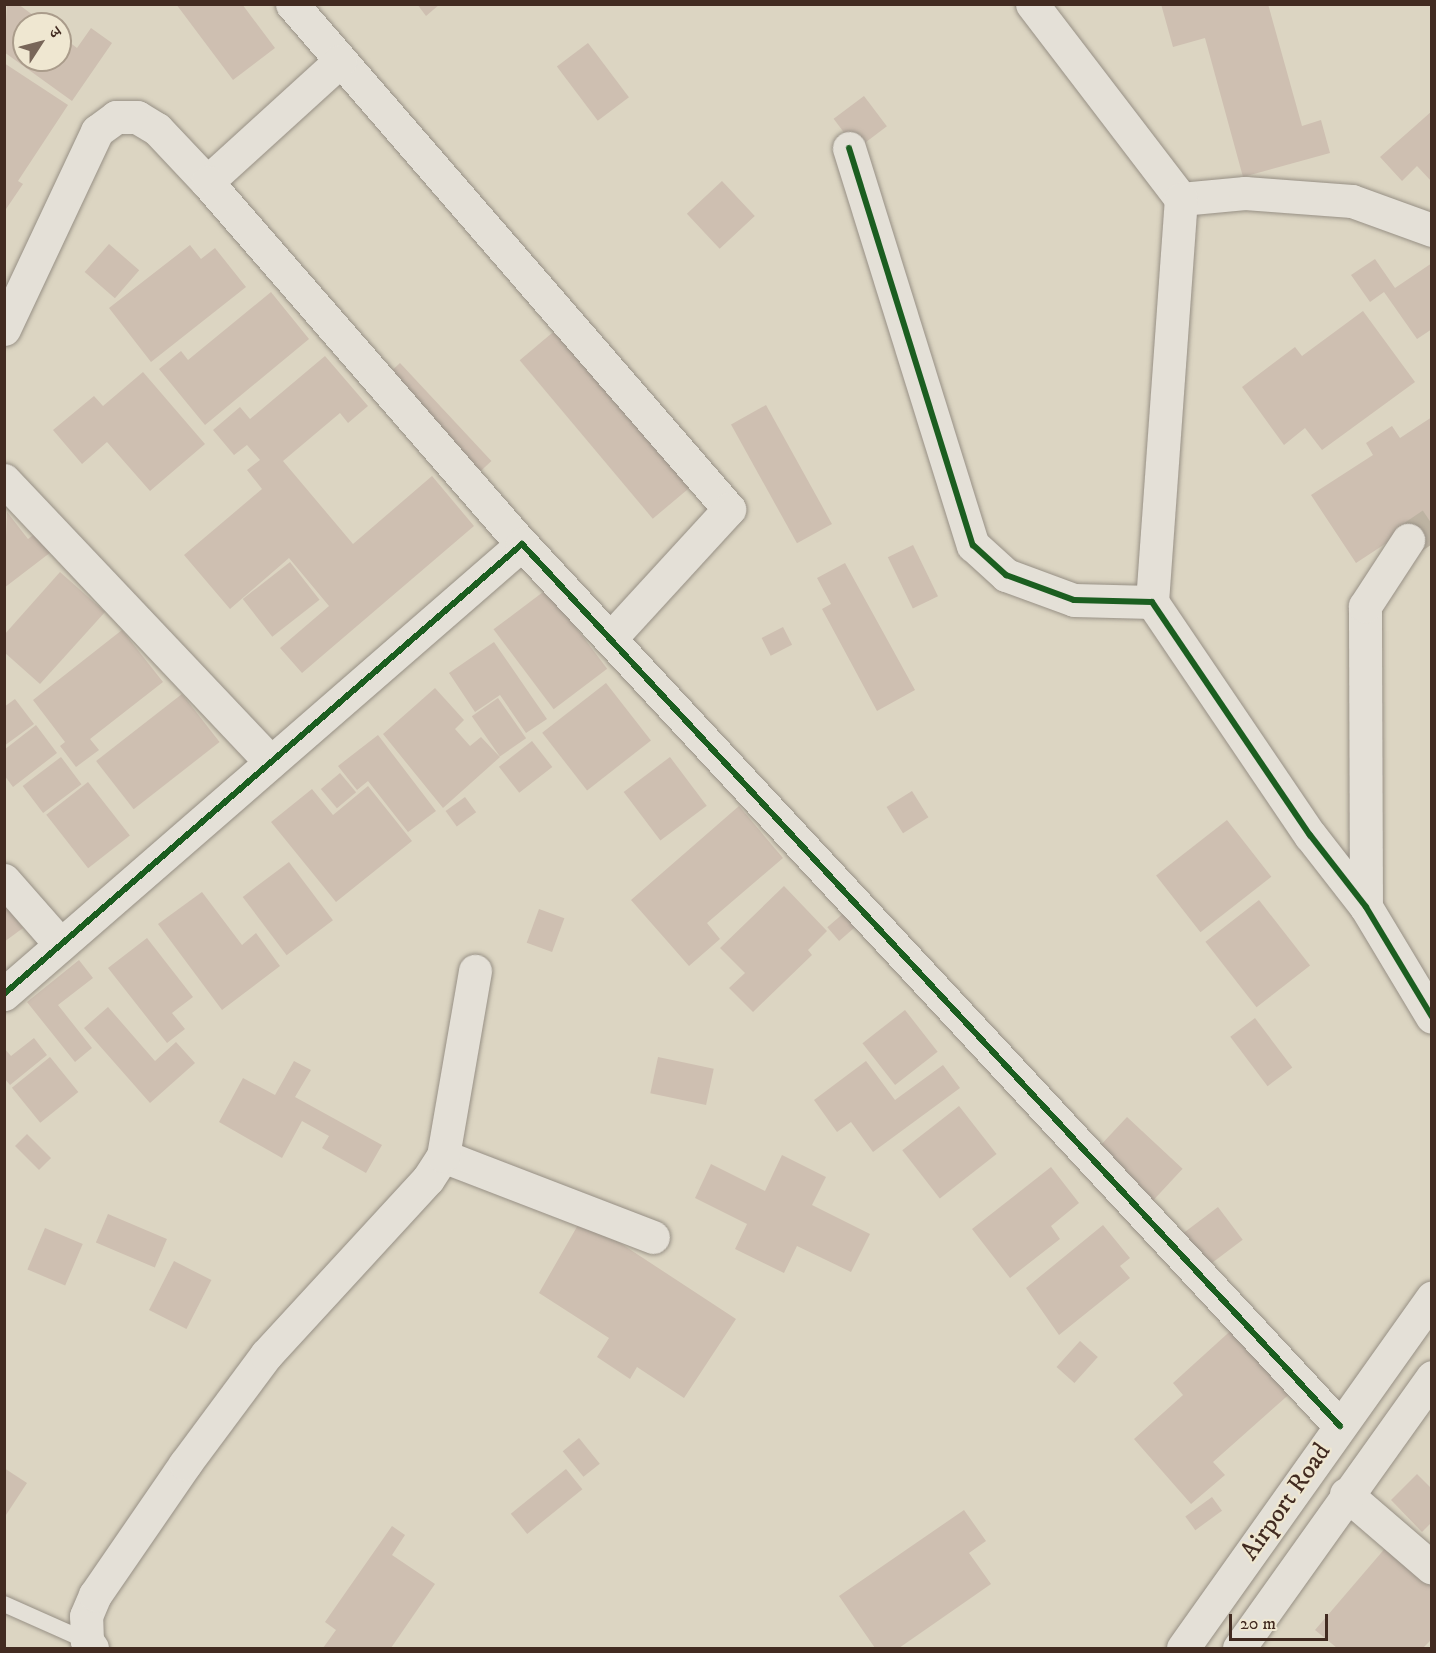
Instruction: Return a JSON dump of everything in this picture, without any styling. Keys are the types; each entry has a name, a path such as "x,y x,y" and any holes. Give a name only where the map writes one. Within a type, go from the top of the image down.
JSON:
{"street":[{"path":"292,4 729,509 610,639"},
{"path":"1032,4 1181,199 1152,602 1310,835 1366,907 1431,1017"},
{"path":"207,183 340,61"},
{"path":"4,329 97,131 116,117 137,117 157,129 207,183 522,544 1340,1426"},
{"path":"849,148 973,545 1006,574 1074,600 1152,602"},
{"path":"1181,199 1245,193 1352,201 1431,230"},
{"path":"4,480 271,762"},
{"path":"1366,907 1365,606 1408,540"},
{"path":"4,994 522,544"},
{"path":"4,880 61,945"},
{"path":"90,1645 86,1616 94,1595 185,1464 266,1355 428,1179 443,1156 475,971"},
{"path":"443,1156 653,1237"},
{"name":"Airport Road","path":"1183,1648 1431,1298"},
{"name":"Airport Road","path":"1239,1648 1431,1377"},
{"path":"1346,1494 1431,1568"}],"lane":[{"path":"4,1604 90,1645"}],"building":[{"path":"7,4 18,4 29,12 12,12 12,58 4,52"},
{"path":"176,4 242,4 275,48 233,80"},
{"path":"417,4 440,4 426,16"},
{"path":"1161,4 1268,4 1302,126 1321,120 1330,153 1243,177 1205,38 1173,47"},
{"path":"91,28 112,43 72,101 32,72 72,72 72,44 77,48"},
{"path":"588,43 629,97 598,121 557,66"},
{"path":"4,63 12,68 12,72 18,72 68,105 18,181 23,184 4,212"},
{"path":"864,96 887,126 857,149 834,119"},
{"path":"1432,111 1432,182 1417,166 1402,181 1380,157"},
{"path":"722,181 755,216 720,249 687,214"},
{"path":"109,244 139,270 115,298 85,272"},
{"path":"190,245 201,259 215,248 246,287 151,362 109,308"},
{"path":"1375,259 1395,288 1432,263 1432,329 1417,339 1384,292 1370,302 1351,275"},
{"path":"271,292 309,339 205,425 159,369 181,351 188,360"},
{"path":"1363,311 1415,382 1322,450 1305,428 1284,445 1242,387 1295,347 1302,356"},
{"path":"558,328 691,487 653,519 520,360"},
{"path":"325,356 368,406 348,423 340,413 283,461 353,544 432,476 474,526 302,673 280,648 329,606 289,558 230,609 184,555 262,489 247,470 260,460 247,445 234,455 213,430 240,407 250,419"},
{"path":"400,363 491,461 477,475 385,377"},
{"path":"143,372 205,444 150,491 107,442 82,464 53,430 94,396 103,406"},
{"path":"766,405 832,524 797,543 731,424"},
{"path":"1432,417 1432,531 1423,519 1356,563 1311,495 1373,455 1366,443 1392,426 1400,438"},
{"path":"7,512 28,539 36,533 51,552 4,588"},
{"path":"913,545 938,596 913,609 888,557"},
{"path":"290,562 320,600 272,637 243,599"},
{"path":"845,563 915,690 877,711 822,609 831,604 817,578"},
{"path":"60,572 105,612 40,684 4,652 4,635"},
{"path":"547,589 607,669 554,709 493,629"},
{"path":"783,627 792,645 771,656 762,638"},
{"path":"122,630 163,682 90,739 99,750 76,767 60,746 65,742 33,700"},
{"path":"494,642 547,719 526,733 500,695 475,712 449,673"},
{"path":"606,683 651,741 587,790 542,733"},
{"path":"435,688 464,720 455,729 470,746 481,737 500,757 443,808 383,734"},
{"path":"182,694 220,742 134,809 96,761"},
{"path":"498,698 526,738 500,756 472,716"},
{"path":"15,699 34,724 4,746 4,707"},
{"path":"36,725 57,753 13,787 4,775 4,750"},
{"path":"378,735 436,811 408,832 368,781 357,790 338,766"},
{"path":"532,741 552,767 519,793 499,767"},
{"path":"61,757 81,784 43,813 23,786"},
{"path":"670,757 707,806 660,841 624,792"},
{"path":"340,773 356,792 337,808 321,789"},
{"path":"88,782 130,836 88,868 46,815"},
{"path":"368,786 412,841 336,902 271,822 312,789 333,815"},
{"path":"912,791 928,817 903,833 887,807"},
{"path":"465,797 476,812 457,826 446,811"},
{"path":"739,806 783,858 707,923 720,939 689,966 631,900"},
{"path":"1227,820 1271,877 1200,932 1156,875"},
{"path":"289,862 333,920 287,955 243,897"},
{"path":"784,886 827,931 808,950 812,955 753,1012 729,988 745,973 720,948"},
{"path":"202,892 242,945 256,933 280,966 222,1010 158,924"},
{"path":"1259,900 1310,965 1257,1007 1205,942"},
{"path":"4,904 23,928 4,942"},
{"path":"853,905 865,919 839,941 827,927"},
{"path":"539,909 564,918 552,952 527,943"},
{"path":"147,938 193,997 172,1013 185,1029 167,1043 108,968"},
{"path":"79,960 93,978 58,1005 92,1048 75,1062 27,1002"},
{"path":"108,1007 155,1061 176,1042 195,1063 150,1103 84,1028"},
{"path":"905,1010 938,1052 895,1085 862,1043"},
{"path":"1255,1018 1292,1068 1268,1086 1230,1037"},
{"path":"34,1038 47,1055 10,1085 4,1078 4,1048 11,1056"},
{"path":"50,1057 78,1092 40,1123 12,1088"},
{"path":"658,1057 714,1069 706,1105 650,1093"},
{"path":"294,1061 311,1070 295,1097 382,1145 366,1173 322,1148 329,1136 302,1121 282,1158 219,1122 243,1078 275,1095"},
{"path":"866,1061 895,1100 943,1065 960,1088 873,1152 851,1122 837,1132 814,1100"},
{"path":"959,1106 997,1154 940,1198 902,1150"},
{"path":"1127,1117 1183,1169 1151,1203 1095,1151"},
{"path":"27,1134 51,1158 39,1170 15,1146"},
{"path":"782,1155 826,1177 812,1205 870,1234 851,1272 797,1246 784,1273 735,1249 747,1224 695,1198 711,1164 765,1191"},
{"path":"1051,1167 1079,1203 1051,1226 1060,1239 1010,1278 972,1229"},
{"path":"1218,1207 1243,1240 1208,1266 1183,1233"},
{"path":"108,1214 167,1239 155,1268 96,1243"},
{"path":"582,1218 736,1319 684,1398 637,1367 630,1379 597,1357 609,1338 539,1293"},
{"path":"1103,1225 1130,1258 1120,1266 1130,1278 1059,1335 1026,1288"},
{"path":"45,1228 83,1244 65,1285 27,1269"},
{"path":"174,1261 211,1280 186,1329 149,1310"},
{"path":"1237,1325 1294,1390 1213,1462 1225,1475 1191,1504 1134,1439 1183,1395 1173,1383"},
{"path":"1080,1341 1098,1357 1074,1383 1057,1367"},
{"path":"579,1438 600,1464 583,1477 563,1451"},
{"path":"4,1468 27,1483 4,1518"},
{"path":"566,1469 582,1489 527,1534 511,1514"},
{"path":"1417,1474 1432,1489 1432,1522 1422,1532 1391,1500"},
{"path":"1212,1497 1222,1511 1195,1530 1185,1516"},
{"path":"964,1510 986,1541 969,1553 991,1584 899,1648 875,1648 839,1596"},
{"path":"392,1526 405,1535 392,1555 435,1584 391,1648 323,1648 336,1630 325,1622"},
{"path":"1387,1546 1432,1584 1432,1639 1423,1648 1337,1648 1315,1630"}],"tunnel":[{"path":"1408,540 1432,524"}],"cycle path":[{"path":"849,148 973,545 1006,575 1074,600 1152,602 1310,835 1366,907 1432,1017"},
{"path":"4,994 522,544 1340,1426"}]}
